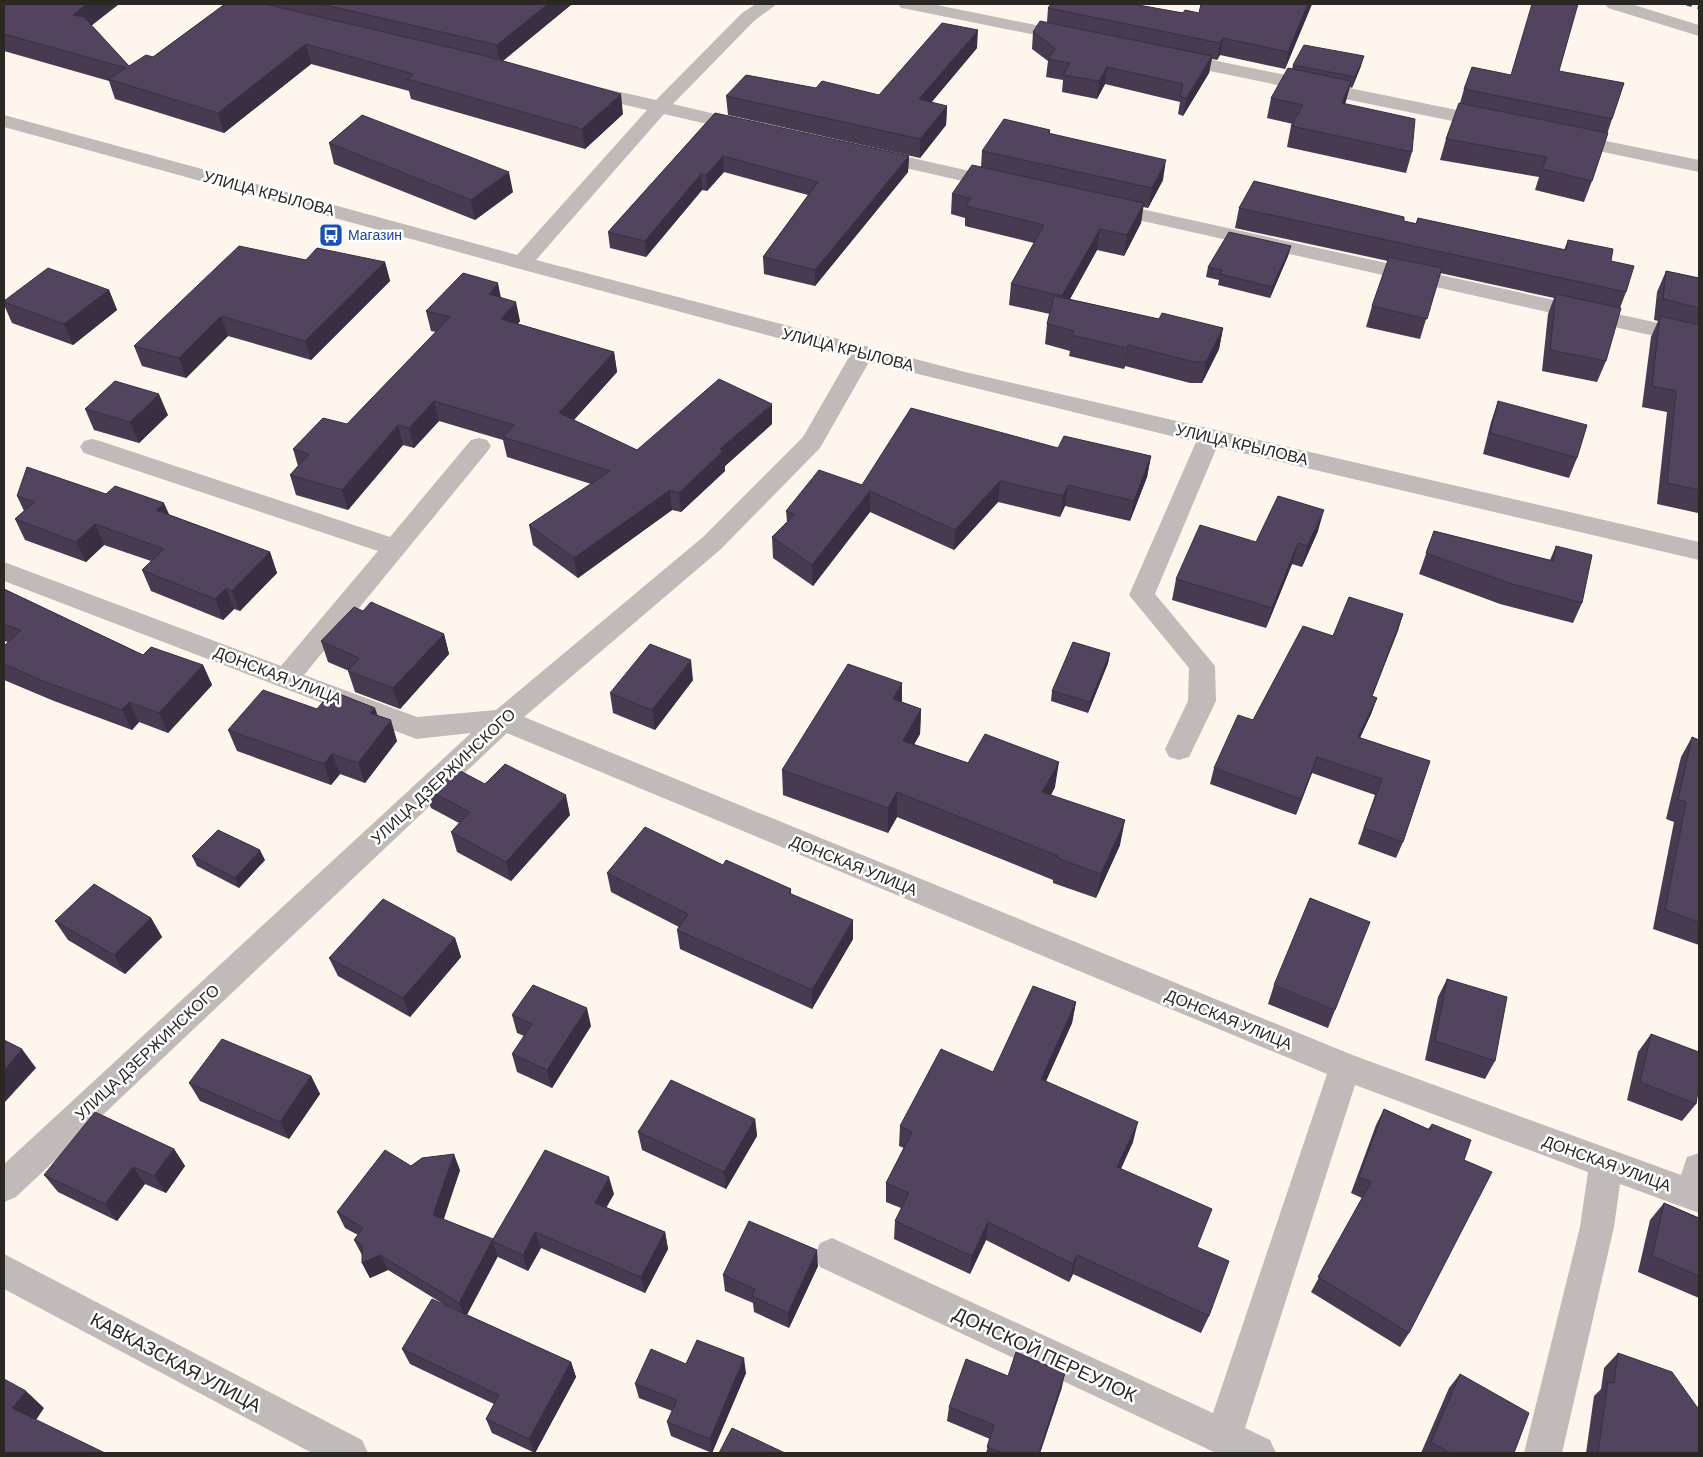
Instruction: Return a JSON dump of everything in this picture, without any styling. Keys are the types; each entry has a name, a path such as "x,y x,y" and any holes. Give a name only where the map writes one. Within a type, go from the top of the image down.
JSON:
{"street":[{"path":"522,263 659,108 748,17 768,4"},
{"path":"907,4 1083,40"},
{"path":"1614,4 1699,31"},
{"path":"1152,54 1504,126"},
{"path":"564,85 766,132"},
{"name":"УЛИЦА КРЫЛОВА","path":"4,121 522,263 863,353 1699,552"},
{"path":"1552,136 1699,166"},
{"path":"854,151 1019,188"},
{"path":"1087,203 1699,338"},
{"name":"УЛИЦА ДЗЕРЖИНСКОГО","path":"4,1186 503,720 712,543 812,442 863,353"},
{"path":"1179,748 1202,701 1202,666 1142,596 1210,437"},
{"path":"92,446 393,547"},
{"path":"286,678 393,547 479,446"},
{"name":"ДОНСКАЯ УЛИЦА","path":"4,571 416,728 503,720 1345,1067 1606,1163 1698,1187"},
{"path":"1224,1436 1345,1067"},
{"path":"1542,1453 1597,1226 1606,1163"},
{"name":"ДОНСКОЙ ПЕРЕУЛОК","path":"832,1255 1258,1453"},
{"name":"КАВКАЗСКАЯ УЛИЦА","path":"4,1271 349,1453"}],"building":[{"path":"4,4 87,4 73,15 84,17 129,66 146,55 153,57 225,4 265,4 482,55 621,94 582,129 407,79 413,74 306,44 218,113 108,79 126,68 4,34"},
{"path":"321,4 548,4 497,45"},
{"path":"1051,4 1133,4 1183,13 1185,10 1199,13 1201,4 1308,4 1288,52 1223,38 1220,43 1048,8"},
{"path":"1532,4 1578,4 1559,71 1624,83 1612,119 1464,89 1472,67 1511,75"},
{"path":"1040,21 1212,56 1186,99 1180,96 1183,84 1107,67 1099,81 1063,75 1070,63 1048,59 1055,48 1033,32"},
{"path":"942,23 978,30 919,99 947,106 920,139 726,96 746,75 816,88 822,81 879,95"},
{"path":"1304,45 1364,56 1355,77 1293,65"},
{"path":"1288,68 1351,81 1342,103 1415,119 1412,152 1291,126 1303,105 1271,98"},
{"path":"1459,103 1608,133 1592,181 1542,169 1547,157 1446,139"},
{"path":"715,113 909,156 815,270 763,257 818,182 723,156 706,175 701,174 645,241 608,232"},
{"path":"362,115 509,172 471,200 329,143"},
{"path":"1004,119 1050,130 1048,133 1166,160 1152,188 982,151"},
{"path":"972,165 1144,203 1127,235 1100,229 1062,296 1011,284 1044,225 966,206 971,198 952,194"},
{"path":"1254,181 1404,217 1404,221 1416,224 1418,218 1566,250 1568,240 1613,249 1611,261 1634,266 1626,292 1239,208"},
{"path":"1229,232 1291,246 1272,287 1220,274 1222,270 1208,267"},
{"path":"239,246 306,260 317,248 385,262 305,341 221,316 179,358 134,346"},
{"path":"1389,257 1442,268 1427,319 1372,306"},
{"path":"48,268 109,290 64,324 4,302"},
{"path":"1666,271 1699,278 1699,308 1663,299"},
{"path":"463,273 498,283 489,294 516,302 501,319 614,352 559,413 637,450 719,379 772,404 720,449 723,451 679,493 670,490 574,558 529,525 610,471 503,437 514,425 434,401 409,428 398,425 342,490 290,475 309,454 293,449 323,418 347,424 450,317 426,311"},
{"path":"1556,294 1621,308 1606,361 1550,350"},
{"path":"1054,296 1159,319 1162,313 1223,328 1206,362 1194,362 1128,345 1127,348 1071,335 1074,331 1047,324"},
{"path":"1660,316 1699,325 1699,490 1667,483 1676,391 1652,386"},
{"path":"115,381 159,394 130,422 85,409"},
{"path":"1498,401 1587,425 1577,458 1490,433"},
{"path":"911,408 1058,448 1064,436 1151,456 1134,501 1068,485 1063,496 1000,481 955,530 870,491 812,565 772,537 795,514 786,511 819,470 862,485"},
{"path":"27,467 106,494 115,486 164,503 156,510 270,552 232,591 226,588 215,599 142,570 164,549 95,524 76,542 15,519 34,502 17,496"},
{"path":"1278,496 1324,510 1307,546 1298,543 1272,608 1176,579 1200,525 1256,542"},
{"path":"1434,531 1553,561 1556,546 1592,555 1582,603 1509,583 1426,553"},
{"path":"4,589 143,655 151,647 203,665 159,713 129,702 122,710 43,681 4,664 4,646 21,630 4,624"},
{"path":"1349,597 1403,614 1372,696 1377,698 1358,737 1430,761 1403,842 1364,828 1382,779 1317,757 1301,799 1214,768 1238,715 1253,720 1303,626 1333,636"},
{"path":"371,602 444,634 393,688 348,671 359,658 321,641 354,607 363,611"},
{"path":"1073,642 1110,653 1090,702 1052,691"},
{"path":"650,644 691,660 652,710 610,693"},
{"path":"848,664 902,683 893,699 921,709 903,741 968,763 985,734 1059,762 1042,792 1125,820 1101,874 1057,858 1058,856 897,792 888,808 782,770"},
{"path":"263,690 317,709 332,691 375,708 370,713 391,720 358,763 332,754 324,764 228,730"},
{"path":"1692,737 1699,740 1699,922 1665,910 1686,802 1678,799"},
{"path":"505,764 566,795 506,862 451,832 470,812 424,788 449,765 485,784"},
{"path":"645,827 723,865 726,860 791,889 789,893 853,920 812,990 677,930 688,914 607,873"},
{"path":"218,830 260,850 235,878 192,856"},
{"path":"94,884 151,918 114,955 55,921"},
{"path":"1310,898 1370,922 1335,1010 1274,985"},
{"path":"383,899 455,938 403,998 329,958"},
{"path":"1447,979 1507,997 1495,1061 1435,1041"},
{"path":"533,985 587,1008 547,1070 512,1054 532,1024 512,1015"},
{"path":"1033,986 1076,1002 1041,1079 1138,1122 1117,1167 1212,1209 1197,1247 1229,1261 1209,1316 1077,1255 1073,1264 988,1222 972,1256 895,1221 909,1193 886,1183 912,1132 900,1126 941,1049 993,1072"},
{"path":"1651,1034 1699,1052 1699,1085 1696,1104 1640,1082"},
{"path":"222,1039 311,1076 280,1122 189,1083"},
{"path":"4,1040 22,1049 4,1070"},
{"path":"671,1080 755,1119 724,1172 638,1132"},
{"path":"1384,1109 1430,1130 1432,1124 1471,1140 1464,1160 1492,1172 1409,1333 1318,1277 1371,1182 1359,1177"},
{"path":"95,1112 174,1149 154,1176 133,1167 105,1204 44,1175"},
{"path":"385,1150 411,1166 422,1158 454,1154 433,1215 493,1239 459,1303 380,1255 362,1263 362,1245 354,1240 363,1228 337,1212"},
{"path":"545,1150 609,1177 595,1203 665,1232 641,1277 535,1232 523,1255 492,1241"},
{"path":"1664,1203 1699,1218 1699,1276 1652,1256"},
{"path":"749,1221 817,1250 788,1313 752,1296 755,1289 723,1275"},
{"path":"432,1299 571,1362 529,1439 486,1419 499,1395 402,1349"},
{"path":"697,1340 744,1358 710,1439 667,1422 677,1400 635,1384 651,1349 686,1364"},
{"path":"1016,1352 1065,1373 1039,1453 1002,1453 987,1447 994,1425 949,1407 966,1359 1008,1376"},
{"path":"1618,1353 1672,1372 1699,1408 1699,1453 1598,1453 1608,1382 1614,1383"},
{"path":"1460,1374 1529,1413 1514,1453 1450,1453 1431,1442"},
{"path":"4,1379 26,1391 12,1408 105,1453 4,1453"},
{"path":"732,1428 785,1453 719,1453"}],"railway":[{"path":"1686,4 1699,8"}],"place":[{"name":"Магазин","path":"331,235"}]}
